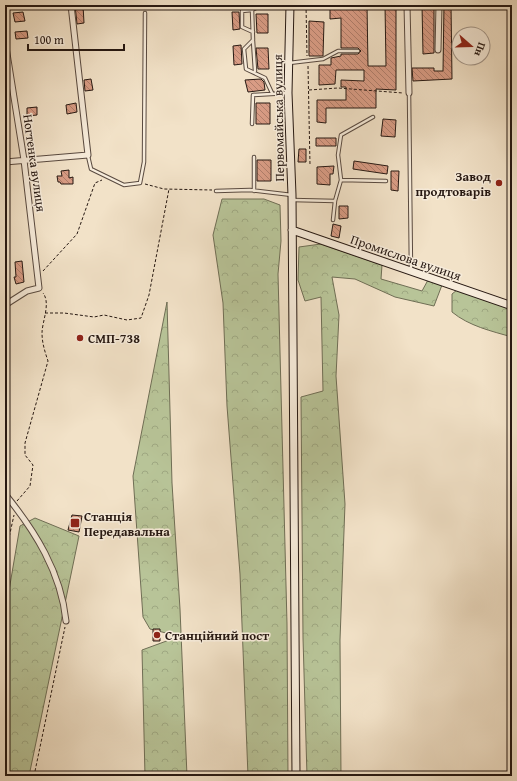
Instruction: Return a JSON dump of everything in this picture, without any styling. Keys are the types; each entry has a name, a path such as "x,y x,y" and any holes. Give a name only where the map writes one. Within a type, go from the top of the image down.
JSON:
{"street":[{"path":"5,162 88,155 71,5"},
{"name":"Первомайська вулиця","path":"290,5 288,93 292,198 296,776"},
{"path":"407,5 409,93"},
{"path":"438,50 439,5"},
{"name":"Ногтенка вулиця","path":"5,41 24,160 39,288"},
{"name":"Промислова вулиця","path":"292,230 512,306"},
{"path":"5,305 27,291 39,288"},
{"path":"5,494 28,522 55,574 64,600 66,621"}],"lane":[{"path":"253,32 242,27 242,12 252,10 262,5"},
{"path":"252,10 255,71"},
{"path":"88,155 91,169 124,185 140,183 144,162 145,13"},
{"path":"253,40 244,49 246,69 255,71 265,78 272,93"},
{"path":"289,63 323,59 338,51 358,51"},
{"path":"252,124 253,94 288,93"},
{"path":"409,93 411,271"},
{"path":"333,220 335,201 341,180 338,155 341,135 373,117"},
{"path":"254,157 254,191"},
{"path":"341,180 386,181"},
{"path":"216,191 254,191 292,198 335,201"}],"path":[{"path":"306,5 310,165"},
{"path":"308,90 338,88 409,93"},
{"path":"38,275 54,261 77,234 95,183 109,178"},
{"path":"140,183 169,189 216,191"},
{"path":"45,312 94,317 104,315 127,320 141,318 149,295 169,189"},
{"path":"5,556 15,506 30,486 33,464 26,455 25,443 48,361 44,348 42,332 45,312 45,295 39,288"},
{"path":"34,776 66,621"}],"green space":[{"path":"222,199 264,199 280,205 281,241 278,274 287,624 288,776 248,776 240,574 227,406 223,303 213,235"},
{"path":"321,244 382,265 381,279 422,291 428,280 442,285 434,306 395,297 355,279 332,277 339,315 336,376 345,504 340,640 341,776 307,776 303,638 301,397 323,391 321,297 305,301 298,280 299,247"},
{"path":"457,290 512,309 512,337 473,324 452,312 452,294"},
{"path":"167,302 172,483 180,609 187,776 145,776 142,650 172,639 174,635 150,629 143,617 133,476"},
{"path":"35,518 79,536 29,776 5,776 5,614 20,526"}],"building":[{"path":"75,5 83,5 84,23 77,24"},
{"path":"330,5 367,5 368,66 386,66 385,5 396,5 396,90 376,89 376,108 326,108 326,123 317,122 317,100 346,100 346,87 341,87 341,80 364,81 364,70 336,70 335,84 319,85 319,65 331,65 331,58 341,56 341,54 358,54 361,51 358,48 341,48 341,18 330,19"},
{"path":"422,5 434,5 434,53 423,54"},
{"path":"444,5 451,5 452,79 413,81 412,68 434,68 434,71 443,71"},
{"path":"23,12 25,21 15,22 13,13"},
{"path":"232,12 239,12 240,29 233,30"},
{"path":"256,14 268,14 268,33 257,33"},
{"path":"309,21 324,22 323,56 309,56"},
{"path":"27,31 28,38 16,39 15,32"},
{"path":"241,45 242,64 234,65 233,46"},
{"path":"256,48 268,48 269,69 258,69"},
{"path":"91,79 93,90 85,91 84,80"},
{"path":"261,79 264,82 265,90 248,92 245,80"},
{"path":"76,103 77,112 67,114 66,105"},
{"path":"256,103 270,103 270,124 256,124"},
{"path":"37,107 37,115 27,116 27,108"},
{"path":"383,119 396,120 395,137 381,136"},
{"path":"316,138 336,138 336,146 316,146"},
{"path":"299,149 306,149 306,162 298,162"},
{"path":"257,160 271,160 271,181 257,181"},
{"path":"354,161 388,166 387,174 353,169"},
{"path":"334,166 333,174 330,174 330,185 317,184 317,167"},
{"path":"69,170 69,178 73,177 73,184 61,184 58,182 57,176 62,176 61,171"},
{"path":"391,171 399,171 398,191 391,190"},
{"path":"339,206 348,206 348,218 339,219"},
{"path":"333,224 341,226 339,238 331,236"},
{"path":"22,261 24,282 16,284 14,277 16,277 15,262"},
{"name":"Станція Передавальна","path":"72,515 82,516 79,532 68,530"},
{"name":"Станційний пост","path":"153,629 160,629 160,641 153,641"}],"place":[{"name":"Завод продтоварів","path":"499,183"},
{"name":"СМП-738","path":"80,338"},
{"name":"Станція Передавальна","path":"75,523"},
{"name":"Станційний пост","path":"157,635"}]}
